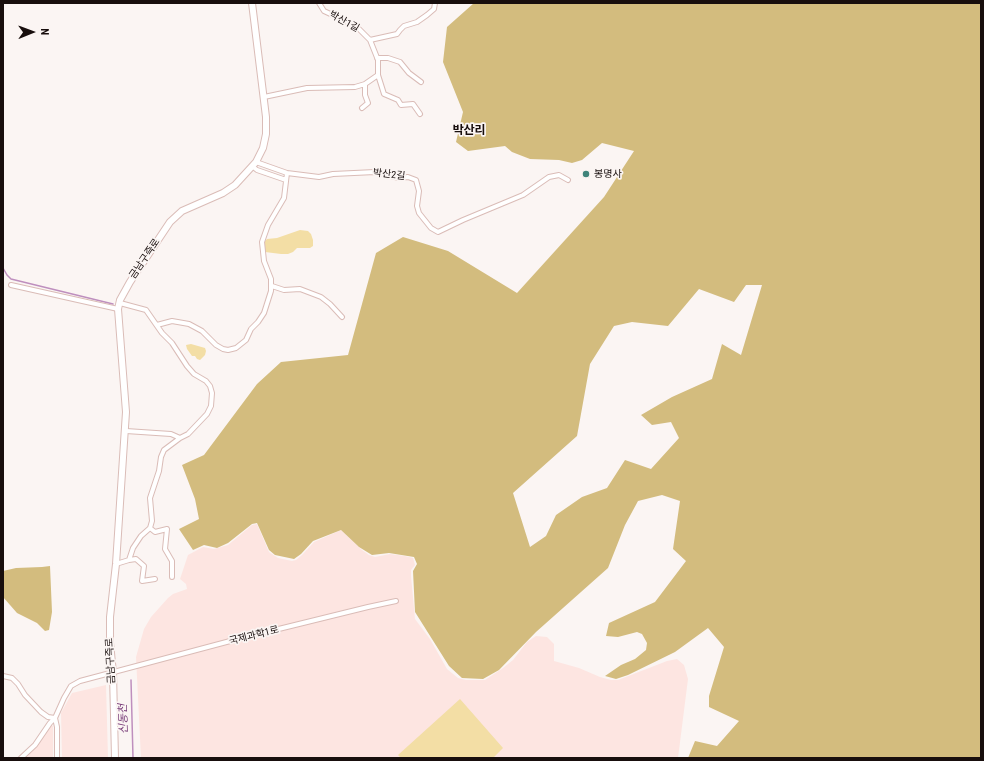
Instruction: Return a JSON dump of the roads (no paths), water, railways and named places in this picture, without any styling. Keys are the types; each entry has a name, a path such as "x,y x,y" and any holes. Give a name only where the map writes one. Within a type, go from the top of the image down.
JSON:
{"main road":[{"name":"금남구즉로","path":"115,758 110,617 116,564 126,431 119,306 130,282 170,222 182,211 197,203 222,194 235,185 254,164 263,148 266,134 264,97 252,3"}],"street":[{"name":"박산1길","path":"319,3 324,11 356,26 370,40 377,58 378,75 384,94 398,100 401,105 413,104 420,114"},
{"path":"370,40 397,34 404,26 416,22 427,15 434,9 435,3"},
{"path":"377,58 388,58 400,62 409,73 421,82"},
{"path":"264,97 307,88 350,87 366,84 378,75"},
{"path":"362,108 368,103 365,95 366,84"},
{"path":"254,164 257,170 286,180"},
{"name":"박산2길","path":"254,164 287,173 319,178 333,174 375,172 399,178 408,177 416,180 419,191 417,206 419,213 432,228 438,232 522,195 549,177 560,175 568,180"},
{"path":"157,325 172,321 195,326 216,345 228,350 236,348 246,340 251,329 264,313 272,286 271,278 264,261 262,242 268,225 284,198 287,173"},
{"path":"12,285 146,310 162,333 172,343 186,366 194,374 206,381 210,386 212,393 211,406 207,414 188,434 164,450 150,498 152,521 150,528 141,536 133,548 129,560"},
{"path":"272,286 284,290 300,289 314,294 330,304 342,316"},
{"path":"126,431 171,434 180,438"},
{"path":"150,528 156,532 167,529 165,549 172,561 172,577"},
{"path":"116,564 129,560 136,560 144,566 142,581 155,579"},
{"name":"국제과학1로","path":"22,758 35,745 55,718 64,698 72,686 80,682 234,640 396,601"},
{"path":"3,676 12,678 41,712 48,717 55,718 57,727 57,758"}],"waterway":[{"path":"3,268 11,279 113,304"},
{"name":"신동천","path":"131,680 133,758"}],"place":[{"name":"봉명사","path":"586,174"}],"district":[{"name":"박산리","path":"469,131"}]}
